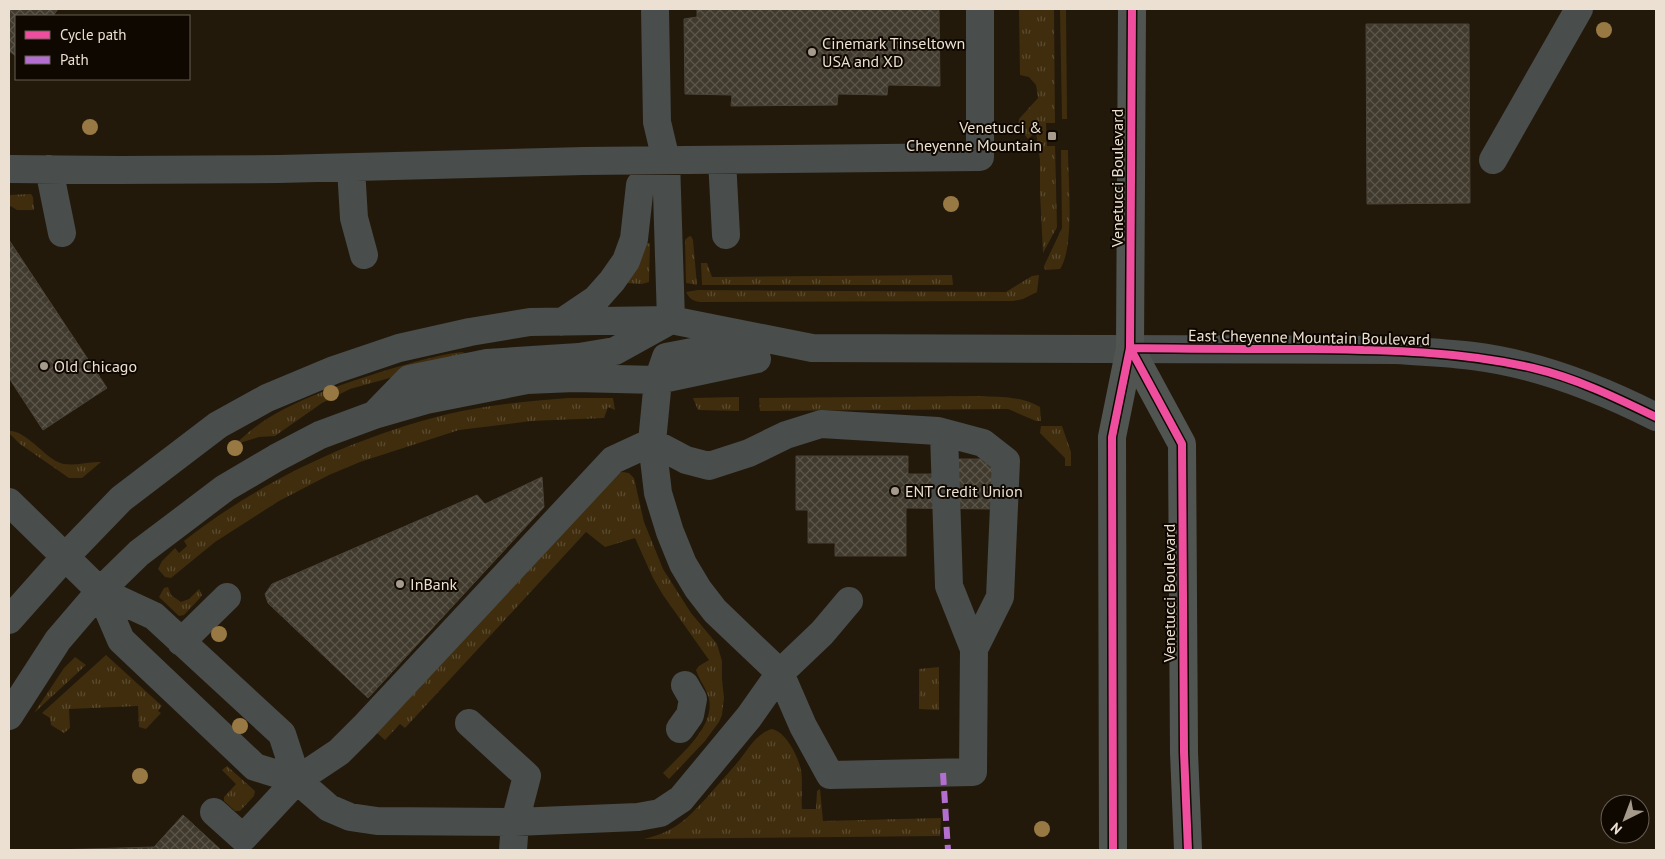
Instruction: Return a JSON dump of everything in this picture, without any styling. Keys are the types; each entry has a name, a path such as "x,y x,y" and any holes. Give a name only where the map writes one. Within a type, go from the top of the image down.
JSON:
{"main road":[{"name":"Venetucci Boulevard","path":"1113,850 1112,437 1130,348 1132,9"},
{"name":"Venetucci Boulevard","path":"1130,348 1182,444 1184,752 1188,850"}],"street":[{"path":"656,9 657,122 666,160 671,320"},
{"path":"9,169 352,168 666,160 980,157 980,9"},
{"path":"1493,160 1579,9"},
{"path":"562,322 596,299 626,261 634,239 640,185 666,160"},
{"path":"722,160 726,236"},
{"path":"352,168 354,218 364,255"},
{"path":"49,169 62,233"},
{"name":"East Cheyenne Mountain Boulevard","path":"9,620 65,556 121,500 136,488 218,426 267,398 334,370 399,348 487,329 530,322 671,320 812,348"},
{"name":"East Cheyenne Mountain Boulevard","path":"374,415 409,379 487,363 579,357 615,351 671,320"},
{"name":"East Cheyenne Mountain Boulevard","path":"658,380 666,357 713,348 782,341"},
{"name":"East Cheyenne Mountain Boulevard","path":"9,716 58,640 100,591 139,553 225,488 320,435 374,415 426,400 527,380 574,378 658,380 812,348 1397,350 1474,356 1535,368 1580,383 1624,401 1656,417"},
{"path":"658,380 652,442 658,493 670,532 683,564 698,589 715,611 780,673 803,726 830,775 972,772 974,649 949,586 944,433"},
{"path":"652,442 686,460 710,466 749,453 786,435 821,424 944,433 984,444 1006,461 1000,597 974,649"},
{"path":"214,812 243,838 297,780 339,752 613,460 652,442"},
{"path":"9,502 100,591 154,616 282,734 297,780"},
{"path":"100,591 121,640 255,767 297,780 328,808 350,817 377,820 515,822 638,817 660,813 681,799 749,717 780,673 822,632 849,600"},
{"path":"181,642 227,597"},
{"path":"680,729 690,715 693,699 685,685"},
{"path":"470,723 527,776 515,822 514,850"}],"green space":[{"path":"1019,9 1054,9 1055,123 1046,123 1047,146 1055,146 1057,227 1043,253 1040,160 1036,132 1028,139 1018,126 1019,119 1038,98 1036,85 1029,77 1020,75"},
{"path":"1060,9 1066,9 1067,119 1062,119"},
{"path":"1061,150 1068,150 1070,212 1068,245 1065,259 1060,269 1045,270 1044,266 1062,228"},
{"path":"31,194 34,210 17,210 9,205 9,195"},
{"path":"691,236 697,285 686,283 685,240"},
{"path":"650,243 649,282 642,284 625,283 645,244"},
{"path":"701,263 707,263 712,277 952,275 953,285 702,285"},
{"path":"1039,275 1037,292 1023,299 1013,301 698,302 689,297 686,292 698,290 1006,292 1032,276"},
{"path":"462,352 467,354 458,359 350,389 322,403 275,436 259,437 236,444 268,418 307,398 387,370 433,357"},
{"path":"978,396 1010,398 1033,403 1040,407 1041,421 1036,421 1008,409 760,411 759,398"},
{"path":"739,397 739,411 698,410 693,398"},
{"path":"568,398 613,398 615,410 608,407 604,418 531,421 459,430 360,462 329,475 279,501 215,542 171,578 165,577 158,569 162,561 175,548 179,553 187,546 184,541 214,519 276,480 343,449 377,435 448,414 508,404"},
{"path":"1041,426 1062,426 1071,452 1071,466 1065,466 1065,458 1040,433"},
{"path":"9,431 28,439 53,459 63,464 101,462 82,478 69,478 20,444"},
{"path":"618,473 629,473 634,478 644,522 663,569 691,613 717,644 722,661 724,698 722,715 705,741 669,779 663,773 695,740 707,720 709,699 696,670 709,660 663,595 635,538 605,547 586,532 405,728 400,724 385,740 377,733"},
{"path":"168,587 171,595 181,602 189,599 199,589 202,595 184,615 179,616 159,597 164,588"},
{"path":"106,655 162,706 158,711 161,713 146,729 139,727 138,706 69,709 70,728 64,733 51,725 50,718 42,713"},
{"path":"75,657 86,665 34,713 64,668"},
{"path":"939,667 939,710 919,709 919,669"},
{"path":"772,729 787,740 797,758 802,775 802,809 816,809 817,791 820,789 823,821 941,818 940,836 644,839 673,828 687,817 730,771 752,743 761,734"},
{"path":"227,766 255,791 254,796 240,811 235,811 224,801 224,797 236,784 222,770"}],"building":[{"path":"9,9 58,9 54,15 15,15 15,55 9,51"},
{"name":"Cinemark Tinseltown USA and XD","path":"697,9 939,9 940,86 888,85 887,95 838,94 837,105 731,106 732,95 685,94 684,19 697,17"},
{"path":"1366,24 1469,24 1470,203 1367,204"},
{"path":"9,240 107,388 43,430 9,378"},
{"name":"ENT Credit Union","path":"796,456 908,456 908,474 942,474 942,459 994,459 994,509 906,508 906,556 835,556 835,543 808,543 808,510 796,510"},
{"path":"542,477 544,507 368,698 268,603 265,594 272,584 477,495 485,504"},
{"path":"183,815 221,850 53,850 154,847"}],"marked path":[{"path":"943,773 948,850"}],"cycle path":[{"path":"1113,850 1112,437 1130,348 1132,9"},
{"path":"1130,348 1367,350 1423,352 1478,358 1506,362 1565,377 1656,417"},
{"path":"1130,348 1182,444 1184,752 1188,850"}],"place":[{"name":"Cinemark Tinseltown USA and XD","path":"812,52"},
{"name":"Venetucci & Cheyenne Mountain","path":"1052,136"},
{"name":"Old Chicago","path":"44,366"},
{"name":"ENT Credit Union","path":"895,491"},
{"name":"InBank","path":"400,584"}]}
